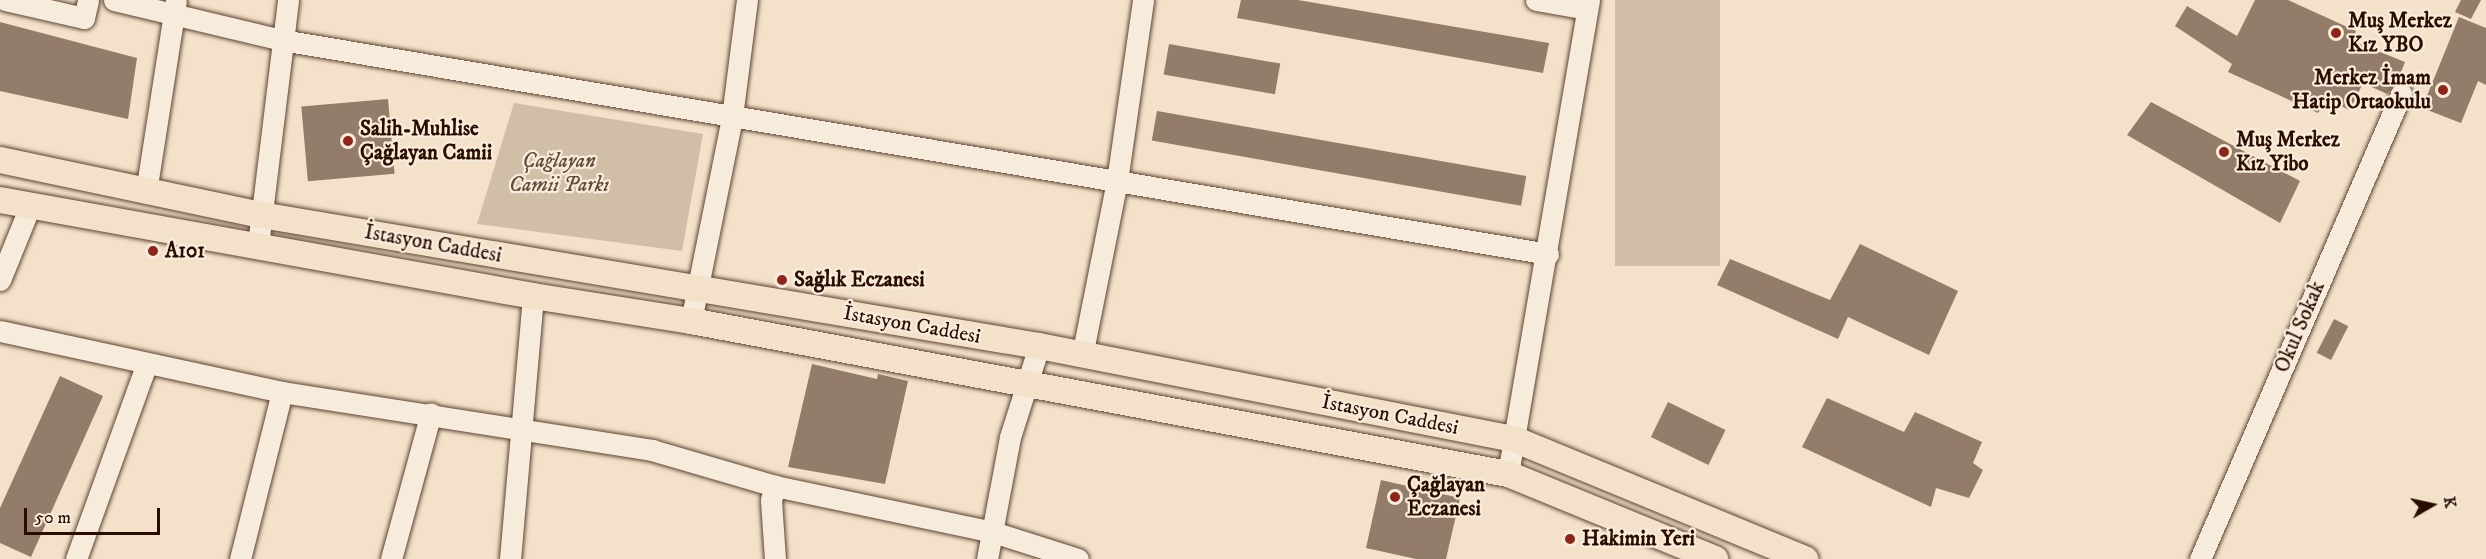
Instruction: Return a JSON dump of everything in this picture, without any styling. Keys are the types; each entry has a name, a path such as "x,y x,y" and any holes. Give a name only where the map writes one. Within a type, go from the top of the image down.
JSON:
{"main road":[{"name":"İstasyon Caddesi","path":"0,160 261,215 1039,346 1516,440 1805,559"},
{"name":"İstasyon Caddesi","path":"0,200 533,296 692,321 1508,474 1715,559"}],"street":[{"path":"5,0 84,18 88,0"},
{"path":"114,0 175,7 282,40 1548,254"},
{"path":"258,245 288,0"},
{"path":"692,321 732,117 747,0"},
{"path":"1082,356 1117,182 1143,0"},
{"path":"1508,474 1548,254 1588,4 1536,0"},
{"path":"146,192 175,7"},
{"name":"Okul Sokak","path":"2199,559 2401,94"},
{"path":"0,280 30,207"},
{"path":"510,559 533,296"},
{"path":"0,331 282,392 431,412 521,430 652,450 775,486 993,532 1078,559"},
{"path":"987,559 1010,437 1039,346"},
{"path":"76,559 147,363"},
{"path":"240,559 282,392"},
{"path":"391,559 431,412"},
{"path":"774,559 771,500 775,486"}],"green space":[{"path":"1615,0 1720,0 1720,266 1615,266"},
{"name":"Çağlayan Camii Parkı","path":"514,103 703,134 682,251 477,224"}],"building":[{"path":"1241,0 1298,0 1549,43 1543,73 1237,18"},
{"path":"2255,0 2288,0 2356,31 2353,41 2405,62 2397,82 2387,94 2363,83 2350,110 2326,100 2318,113 2228,72 2232,64 2175,26 2187,6 2237,36"},
{"path":"2461,0 2481,0 2471,19 2455,12"},
{"path":"2459,17 2486,28 2486,85 2478,81 2461,123 2422,108"},
{"path":"0,22 137,58 128,119 0,91"},
{"path":"1169,44 1280,64 1275,94 1164,75"},
{"name":"Salih-Muhlise Çağlayan Camii","path":"388,99 395,174 308,181 301,107"},
{"path":"2151,102 2300,181 2280,223 2127,135"},
{"path":"1157,111 1526,176 1521,206 1152,141"},
{"path":"1860,244 1958,291 1929,355 1848,317 1838,339 1717,285 1730,259 1830,300"},
{"path":"2334,319 2348,326 2331,360 2317,353"},
{"path":"812,364 877,379 878,374 908,381 885,484 788,467"},
{"path":"60,376 103,396 31,557 0,543 0,508"},
{"path":"1827,398 1904,432 1915,412 1982,442 1973,463 1983,470 1969,498 1936,488 1931,507 1802,447"},
{"path":"1668,402 1726,430 1708,465 1651,437"},
{"path":"1381,480 1460,498 1446,559 1416,559 1366,548"}],"place":[{"name":"Muş Merkez Kız YBO","path":"2336,33"},
{"name":"Merkez İmam Hatip Ortaokulu","path":"2443,90"},
{"name":"Salih-Muhlise Çağlayan Camii","path":"348,141"},
{"name":"Muş Merkez Kız Yibo","path":"2224,152"},
{"name":"A101","path":"153,251"},
{"name":"Sağlık Eczanesi","path":"782,280"},
{"name":"Çağlayan Eczanesi","path":"1395,497"},
{"name":"Hakimin Yeri","path":"1570,539"}]}
